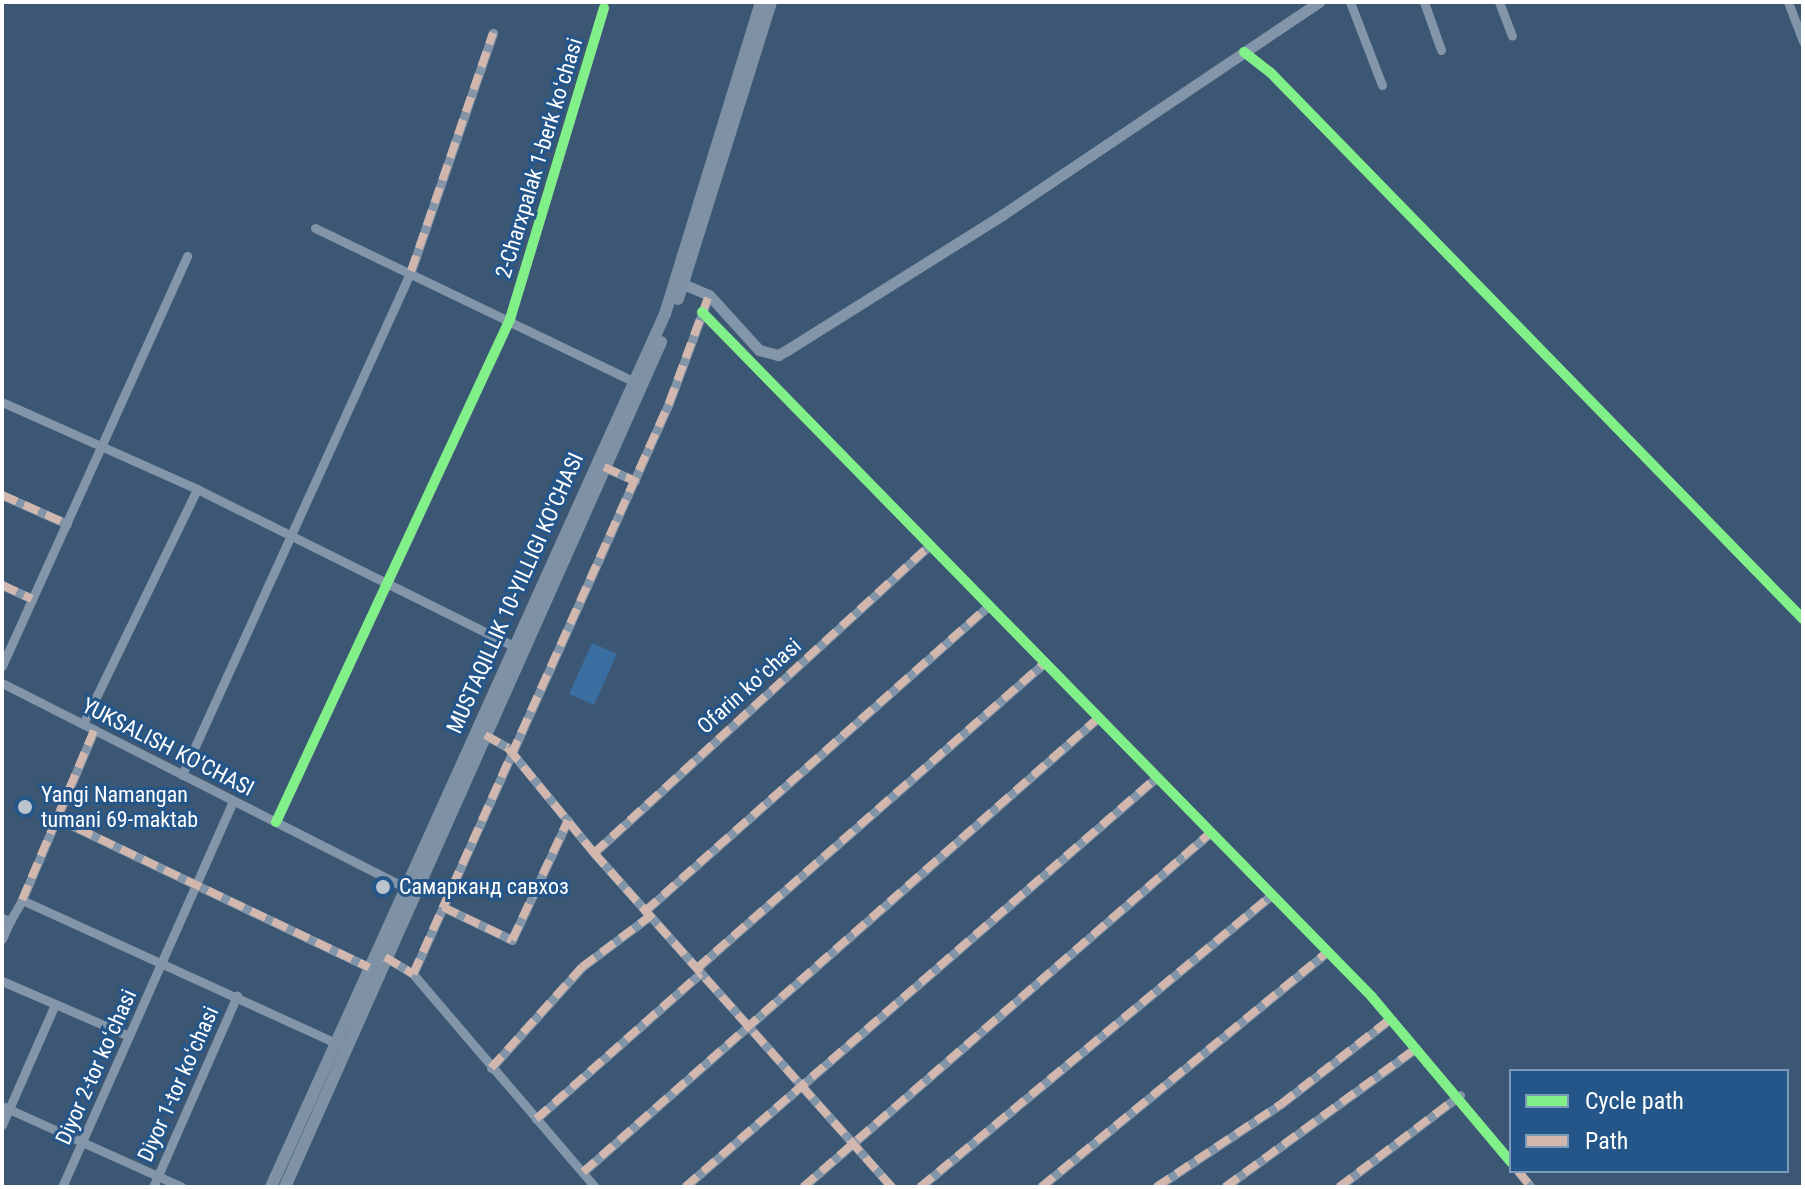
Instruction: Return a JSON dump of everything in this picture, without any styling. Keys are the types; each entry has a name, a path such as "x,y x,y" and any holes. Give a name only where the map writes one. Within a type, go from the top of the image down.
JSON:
{"main road":[{"name":"MUSTAQILLIK 10-YILLIGI KO'CHASI","path":"285,1187 369,967 665,314 761,2"},
{"name":"MUSTAQILLIK 10-YILLIGI KO'CHASI","path":"271,1187 490,737 608,469 683,284 771,2"}],"street":[{"path":"683,284 709,295 759,350 778,355 1319,2"},
{"path":"1350,2 1382,85"},
{"path":"1424,2 1441,50"},
{"path":"1499,2 1512,36"},
{"path":"1788,2 1803,41"},
{"name":"2-Charxpalak 1-berk koʻchasi","path":"276,822 510,319 604,8"},
{"path":"182,775 293,537 411,271 493,33"},
{"path":"1244,52 1270,72 1803,619"},
{"path":"315,228 411,271 633,381"},
{"path":"2,666 187,256"},
{"path":"413,974 635,481 709,295"},
{"path":"702,312 1327,952 1460,1095 1509,1159"},
{"path":"2,402 197,489 513,646"},
{"path":"608,469 635,481"},
{"path":"83,724 197,489"},
{"path":"2,495 67,524"},
{"name":"Ofarin koʻchasi","path":"594,853 929,546"},
{"path":"2,585 32,599"},
{"path":"491,1068 582,967 647,914 988,606"},
{"path":"536,1119 1044,663"},
{"name":"YUKSALISH KO'CHASI","path":"2,683 404,887"},
{"path":"583,1172 1098,718"},
{"path":"2,939 6,919 22,900 94,730"},
{"path":"490,737 511,751 647,914 892,1187"},
{"path":"685,1187 1156,778"},
{"name":"Diyor 2-tor koʻchasi","path":"62,1187 233,801"},
{"path":"56,818 369,967"},
{"path":"443,907 512,940 568,820"},
{"path":"803,1187 1210,833"},
{"path":"920,1187 1272,895"},
{"path":"22,900 340,1045"},
{"path":"1041,1187 1327,952"},
{"path":"385,957 413,974 595,1187"},
{"path":"2,981 129,1036"},
{"name":"Diyor 1-tor koʻchasi","path":"153,1187 237,996"},
{"path":"2,1125 6,1108 55,1004"},
{"path":"1156,1187 1281,1104 1390,1019"},
{"path":"1225,1187 1416,1048"},
{"path":"1339,1187 1460,1095"},
{"path":"6,1108 182,1187"}],"shaded area":[{"path":"592,643 617,654 594,705 569,694"}],"marked path":[{"path":"411,271 493,33"},
{"path":"385,957 413,974 669,403 709,295"},
{"path":"604,467 635,481"},
{"path":"2,495 67,524"},
{"path":"594,853 929,546"},
{"path":"2,585 32,599"},
{"path":"645,911 988,606"},
{"path":"697,968 1044,663"},
{"path":"583,1172 1098,718"},
{"path":"22,900 94,730"},
{"path":"485,735 508,748 594,853 892,1187"},
{"path":"685,1187 1156,778"},
{"path":"56,818 369,967"},
{"path":"443,907 512,940 568,820"},
{"path":"803,1187 1210,833"},
{"path":"920,1187 1272,895"},
{"path":"491,1068 582,967 650,916"},
{"path":"1041,1187 1327,952"},
{"path":"536,1119 701,973"},
{"path":"1156,1187 1281,1104 1390,1019"},
{"path":"1225,1187 1416,1048"},
{"path":"1339,1187 1460,1095"},
{"path":"1520,1173 1531,1187"}],"cycle path":[{"path":"276,822 510,319 604,8"},
{"path":"1244,52 1270,72 1803,619"},
{"path":"702,312 1372,997 1509,1160"}],"place":[{"name":"Yangi Namangan tumani 69-maktab","path":"25,807"},
{"name":"Самарканд савхоз","path":"383,887"}]}
